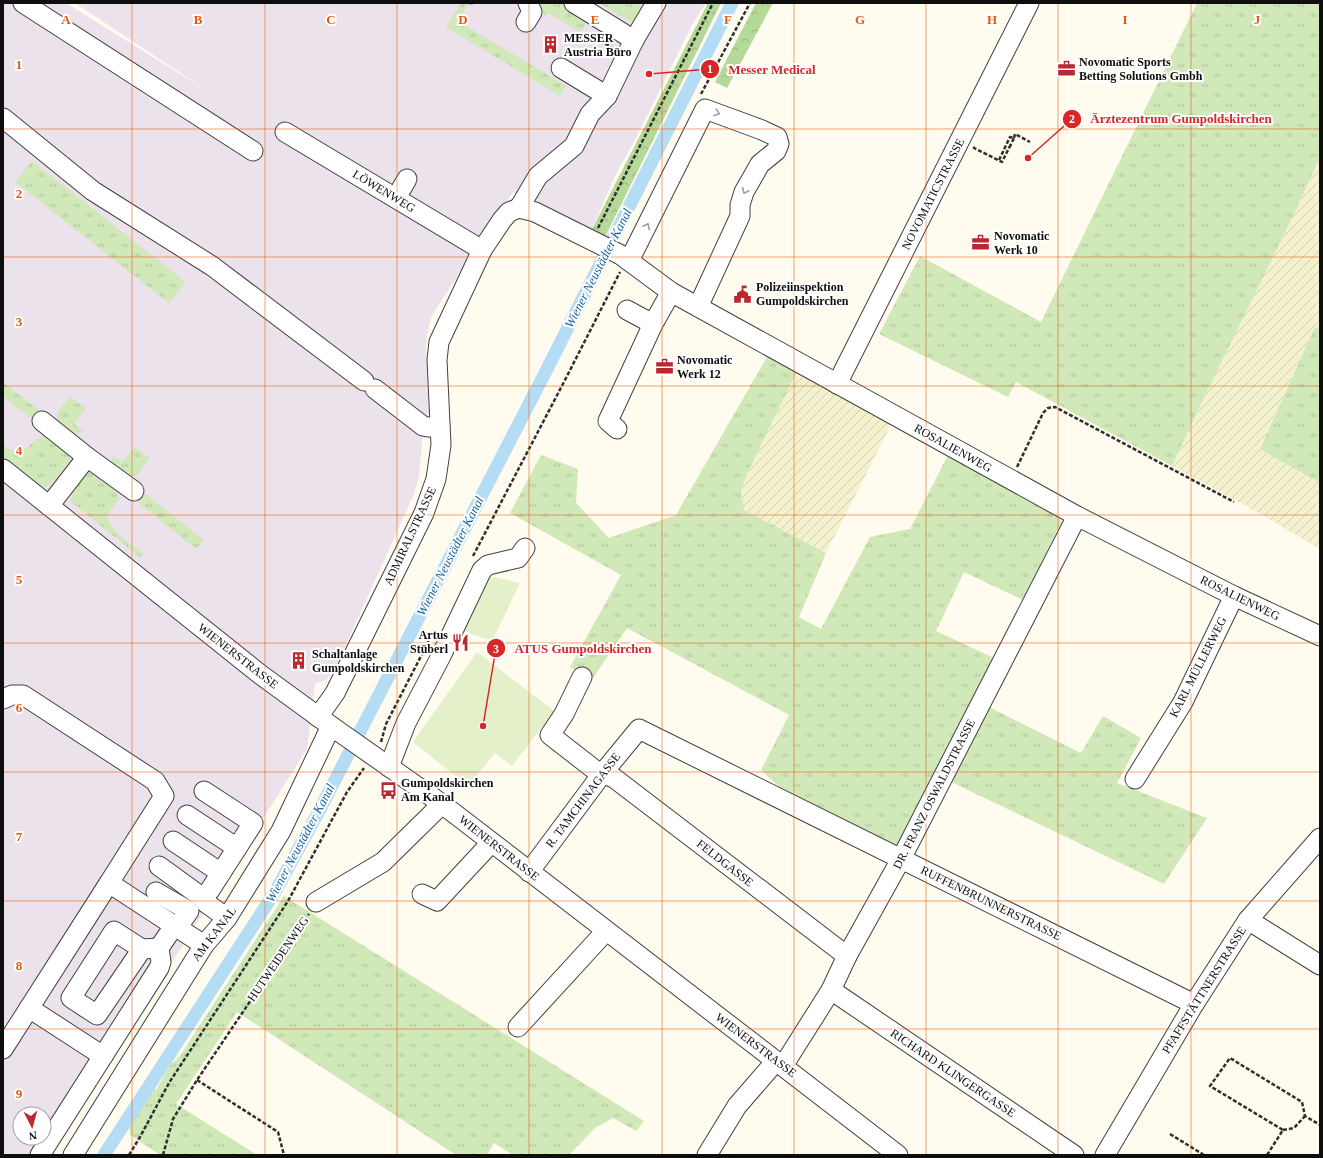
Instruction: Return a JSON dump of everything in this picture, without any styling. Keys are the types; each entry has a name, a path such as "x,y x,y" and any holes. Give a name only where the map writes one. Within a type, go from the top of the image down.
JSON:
{"street":[{"path":"23,3 253,151"},
{"path":"526,22 532,12 528,3"},
{"path":"574,3 634,40"},
{"path":"593,241 535,212 519,208 538,176 574,146 590,114 606,96 634,40 656,3"},
{"name":"NOVOMATICSTRASSE","path":"837,384 1029,3"},
{"path":"561,68 606,96"},
{"path":"622,256 705,109 777,137 779,144 776,151 760,164 744,192 740,205 740,216 698,307"},
{"path":"3,118 92,191 212,266 423,426 440,427"},
{"name":"LÖWENWEG","path":"285,132 482,250"},
{"path":"396,198 407,179"},
{"name":"ADMIRALSTRASSE","path":"330,726 335,693 424,513 436,479 441,445 437,360 439,342 482,250 509,212 519,208"},
{"name":"ROSALIENWEG","path":"593,241 622,256 671,292 1077,516 1234,596 1320,636"},
{"path":"617,429 608,422 653,324 671,292"},
{"path":"626,310 653,324"},
{"path":"42,421 87,457 134,491"},
{"path":"49,506 87,457"},
{"name":"WIENERSTRASSE","path":"3,469 261,675 330,726 442,804 898,1155"},
{"name":"DR. FRANZ OSWALDSTRASSE","path":"707,1155 737,1106 779,1063 831,990 847,956 901,859 1077,516"},
{"path":"389,767 406,723 442,654 482,570 488,564 518,558 525,548"},
{"name":"KARL MÜLLERWEG","path":"1135,779 1183,702 1234,596"},
{"name":"FELDGASSE","path":"582,677 564,714 550,735 595,770 614,778 847,956"},
{"path":"3,699 12,695 23,695 156,781 164,796 3,1049"},
{"name":"AM KANAL","path":"73,1155 204,945 227,918 281,831 330,726"},
{"name":"RUFFENBRUNNERSTRASSE","path":"638,729 1194,1004"},
{"name":"R. TAMCHINAGASSE","path":"529,872 602,774 638,729"},
{"path":"203,898 210,890 253,823 204,791"},
{"path":"316,902 383,862 442,804"},
{"path":"187,815 237,848"},
{"name":"PFAFFSTÄTTNERSTRASSE","path":"1105,1155 1194,1004 1248,920 1320,838"},
{"path":"172,841 221,873"},
{"path":"422,894 437,901 491,843"},
{"path":"159,866 203,898 206,903 227,918"},
{"path":"109,883 204,945"},
{"path":"40,1155 159,968 161,962 151,948 175,927 189,911 156,892"},
{"path":"1248,920 1320,966"},
{"path":"518,1027 606,931"},
{"name":"RICHARD KLINGERGASSE","path":"831,990 1074,1155"},
{"path":"29,1008 104,1056"}],"path":[{"path":"469,3 474,3"},
{"path":"593,241 713,3"},
{"path":"699,99 750,3"},
{"path":"977,143 974,148 1002,162 1015,134 1030,142"},
{"path":"999,160 1010,137 1014,138"},
{"path":"470,562 620,273 622,256"},
{"path":"1012,480 1043,413 1048,408 1055,407 1234,502"},
{"path":"129,1155 169,1083 288,901 347,792 380,742 386,724 437,626"},
{"name":"HUTWEIDENWEG","path":"163,1155 173,1119 197,1080 316,902"},
{"path":"1305,1116 1294,1128 1283,1130 1210,1086 1230,1058 1302,1102 1305,1116 1320,1125"},
{"path":"197,1080 278,1132 284,1155"},
{"path":"1267,1155 1283,1130"},
{"path":"1170,1134 1204,1155"}],"shaded area":[{"path":"3,3 66,3 212,94 75,3 706,3 693,23 635,140 615,176 590,233 533,199 513,192 432,315 427,334 426,348 429,412 422,442 419,477 414,494 334,671 326,680 315,684 307,749 50,1155 3,1155"},
{"path":"1320,157 1320,330 1315,327 1260,448 1320,483 1320,549 1259,513 1172,466 1297,208"},
{"path":"798,369 892,423 826,553 743,510 741,492 744,482"}],"green space":[{"path":"461,3 467,5 458,21 566,86 560,96 446,27"},
{"path":"540,3 565,3 587,22 580,32 548,13 546,16 541,11"},
{"path":"599,3 647,3 638,26"},
{"path":"708,3 721,3 604,239 590,233"},
{"path":"756,3 773,3 727,88 715,82"},
{"path":"1197,3 1320,3 1320,157 1297,208 1172,466 1016,382 1008,397 879,334 920,256 1041,322"},
{"path":"32,161 186,282 169,303 15,182"},
{"path":"1315,327 1320,330 1320,483 1260,449"},
{"path":"768,355 798,369 756,455 741,492 744,510 826,553 799,617 821,629 870,537 910,529 949,453 1054,514 1062,521 1023,600 964,572 936,631 996,659 975,700 1081,753 1103,716 1141,738 1117,783 1207,818 1164,884 941,777 900,852 789,796 761,770 789,715 627,628 593,678 570,667 621,575 510,513 541,455 578,469 576,503 609,538 676,515"},
{"path":"3,382 39,410 32,419 3,396"},
{"path":"70,397 86,408 74,424 83,431 79,434 75,434 68,430 57,419 59,411"},
{"path":"46,435 69,452 71,456 70,460 56,479 45,488 38,487 3,461 3,445 17,452 26,449 39,438"},
{"path":"134,447 150,458 137,474 130,476 112,464 111,460 113,456 122,462"},
{"path":"89,473 94,473 117,491 119,499 107,515 109,521 121,537 143,553 141,558 70,501 73,492"},
{"path":"143,492 204,540 196,549 136,501"},
{"path":"484,575 520,583 492,641 457,629"},
{"path":"477,652 554,711 512,766 495,753 468,786 413,742"},
{"path":"284,896 644,1121 636,1131 613,1118 595,1128 569,1155 513,1155 494,1143 487,1155 456,1155 237,1012 176,1104 257,1155 160,1155 130,1135 129,1122 153,1088 156,1090 170,1065 179,1057"}],"waterway":[{"name":"Wiener Neustädter Kanal","path":"104,1155 275,892 318,813 547,369 732,3"}],"place":[{"name":"MESSER Austria Büro","path":"551,45"},
{"name":"Novomatic Sports Betting Solutions Gmbh","path":"1066,69"},
{"name":"Messer Medical","path":"649,74"},
{"name":"Ärztezentrum Gumpoldskirchen","path":"1028,158"},
{"name":"Novomatic Werk 10","path":"981,243"},
{"name":"Polizeiinspektion Gumpoldskirchen","path":"743,294"},
{"name":"Novomatic Werk 12","path":"664,367"},
{"name":"Artus Stüberl","path":"461,642"},
{"name":"Schaltanlage Gumpoldskirchen","path":"299,661"},
{"name":"ATUS Gumpoldskirchen","path":"483,726"},
{"name":"Gumpoldskirchen Am Kanal","path":"388,790"}]}
